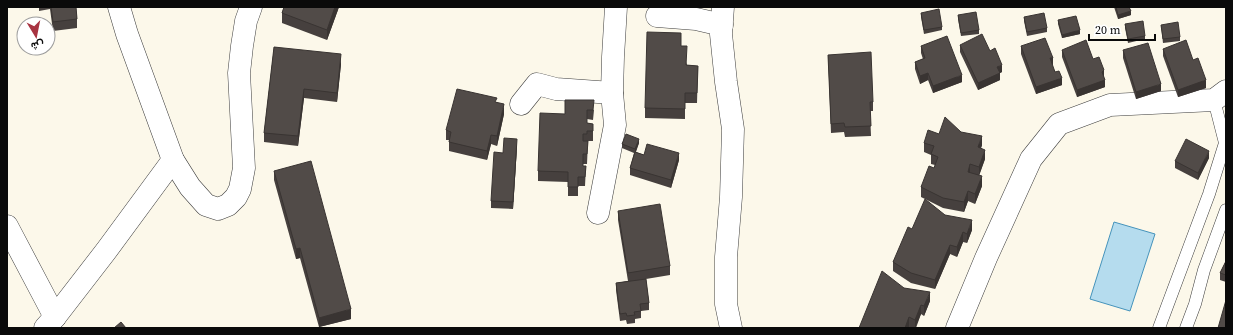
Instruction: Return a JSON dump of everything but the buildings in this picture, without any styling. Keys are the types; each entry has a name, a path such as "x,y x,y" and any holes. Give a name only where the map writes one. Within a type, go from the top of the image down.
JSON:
{"street":[{"path":"119,7 127,34 173,160 190,187 206,205 218,209 228,205 236,198 240,189 244,168 239,73 246,21 250,7"},
{"path":"598,213 615,125 612,93 616,7"},
{"path":"657,16 696,19 722,16 721,34 733,129 731,197 726,257 726,304 731,328"},
{"path":"521,104 536,84 556,89 612,93"},
{"path":"957,328 986,258 1031,159 1060,124 1110,105 1220,96"},
{"path":"7,226 50,322 106,251 173,160"}],"lane":[{"path":"1159,328 1209,194 1225,144 1220,96"},
{"path":"1186,328 1195,304 1204,270 1226,210"}],"water":[{"path":"1114,222 1155,234 1130,311 1090,299"}]}
